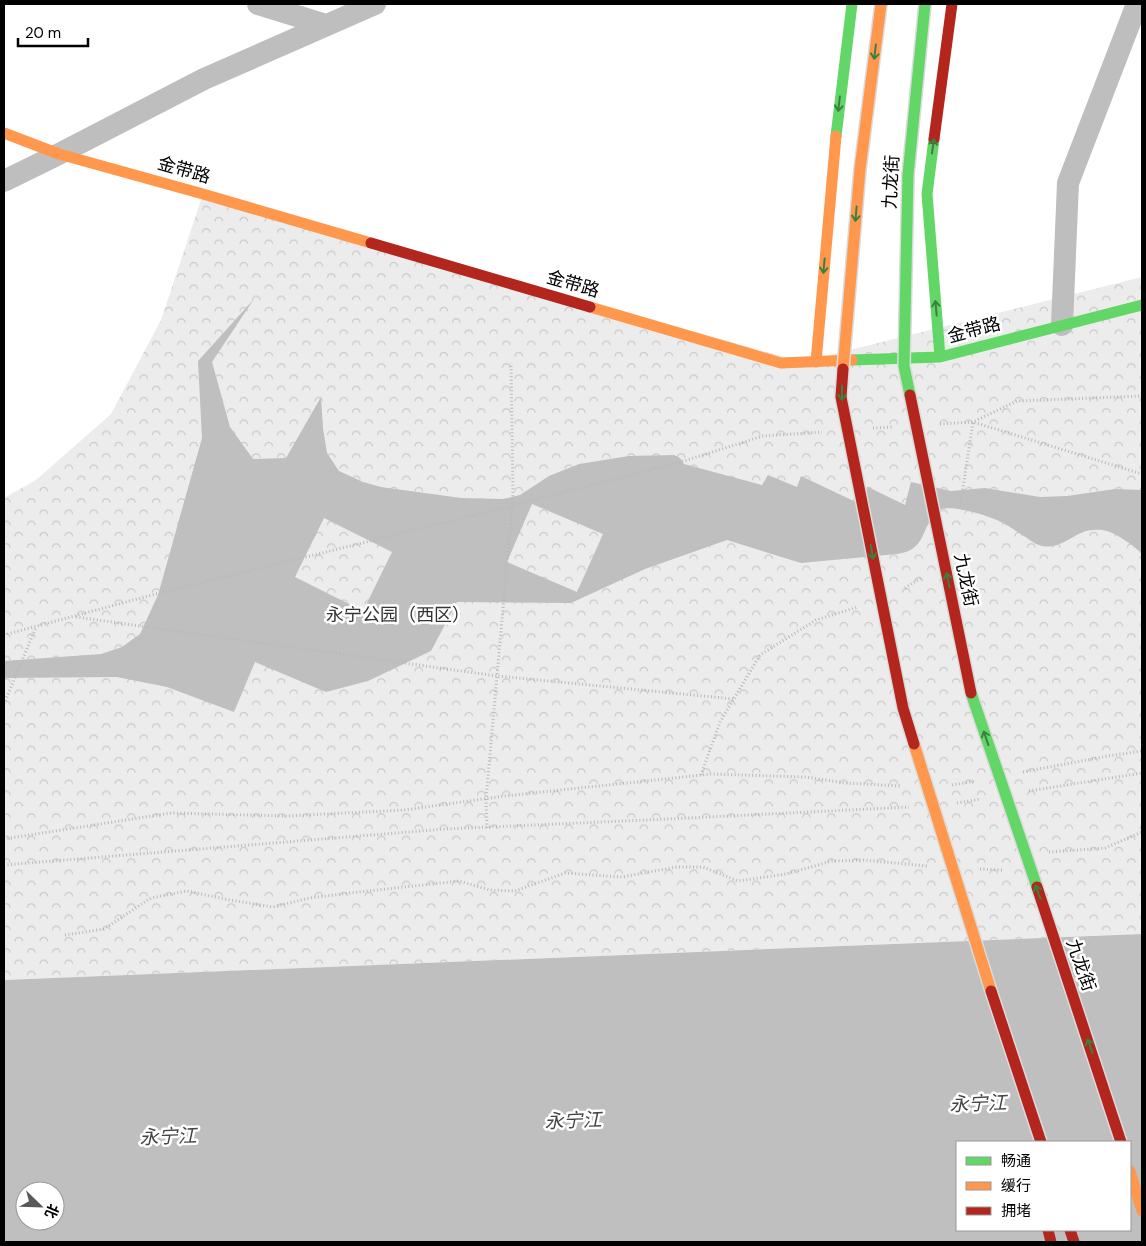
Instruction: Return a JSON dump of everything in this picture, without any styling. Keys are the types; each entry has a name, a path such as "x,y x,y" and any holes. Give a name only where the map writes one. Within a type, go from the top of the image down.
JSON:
{"main road":[{"path":"816,362 834,152 852,4"},
{"name":"九龙街","path":"881,4 860,169 842,397 903,708 1000,1020 1041,1141"},
{"name":"九龙街","path":"925,4 908,175 904,366 971,693 1121,1141"},
{"name":"九龙街","path":"940,357 927,194 952,4"},
{"name":"金带路","path":"4,133 59,154 203,194 781,363 940,357 1142,305"},
{"path":"1000,1020 1023,1124"},
{"path":"1101,1079 1130,1141"},
{"path":"1131,1174 1142,1212"}],"street":[{"path":"258,4 326,26"},
{"path":"4,181 204,79 375,4"},
{"path":"1062,325 1068,183 1137,4"}],"path":[{"path":"487,828 486,799 513,495 511,363"},
{"path":"959,512 973,422 1142,474"},
{"path":"4,634 687,460"},
{"path":"898,593 928,574"},
{"path":"701,775 720,722 760,655 816,620 862,606"},
{"path":"73,617 497,676 734,699"},
{"path":"4,704 36,626"},
{"path":"1015,773 1142,751"},
{"path":"1028,791 1142,773"},
{"path":"4,839 171,813 287,816 404,810 711,774 805,777 846,783 902,786"},
{"path":"949,786 977,780"},
{"path":"952,803 981,799"},
{"path":"4,865 436,830 914,806"},
{"path":"1044,854 1052,851 1105,848 1142,832"},
{"path":"64,935 104,930 151,898 188,891 273,907 310,898 460,881 490,890 515,891 565,873 622,877 677,867 703,867 738,881 786,874 832,861 863,860 930,866"},
{"path":"975,869 1002,870 1010,867"}],"green space":[{"name":"永宁公园（西区）","path":"203,194 802,362 1142,277 1142,934 4,980 4,498 36,480 111,414 161,320"}],"water":[{"path":"254,299 212,362 230,427 253,459 286,458 321,397 327,453 339,471 363,482 381,487 461,498 504,499 520,495 549,476 579,464 629,456 674,455 680,458 684,464 762,485 768,475 797,487 801,476 860,504 868,487 905,505 911,482 951,491 985,488 1040,497 1067,496 1115,489 1142,490 1142,554 1121,537 1101,530 1084,532 1058,545 1042,546 994,519 952,508 935,513 917,545 909,551 897,554 801,563 727,540 645,569 571,603 457,602 431,651 368,681 326,692 255,662 234,712 167,687 117,677 4,678 4,661 101,654 122,647 140,634 158,595 202,438 198,361","holes":["532,504 603,534 577,592 507,562","324,518 392,552 363,611 295,577"]},
{"name":"永宁江","path":"1142,934 1142,1242 4,1242 4,980"}],"traffic: fast":[{"path":"836,136 852,4"},
{"path":"910,395 904,366 908,175 925,4"},
{"path":"934,139 927,194 940,357"},
{"path":"852,360 940,357 1142,305"},
{"path":"971,693 1037,887"}],"traffic: slow":[{"path":"843,369 860,169 881,4"},
{"path":"4,133 59,154 371,243"},
{"path":"816,362 836,136"},
{"path":"590,307 781,363 852,360"},
{"path":"914,744 991,991"},
{"path":"1131,1174 1142,1211"}],"traffic: jam":[{"path":"934,139 952,4"},
{"path":"371,243 590,307"},
{"path":"843,369 841,397 903,708 914,744"},
{"path":"910,395 971,693"},
{"path":"1037,887 1121,1141"},
{"path":"991,991 1041,1141"},
{"path":"1048,1231 1051,1242"},
{"path":"1070,1231 1074,1242"}]}
